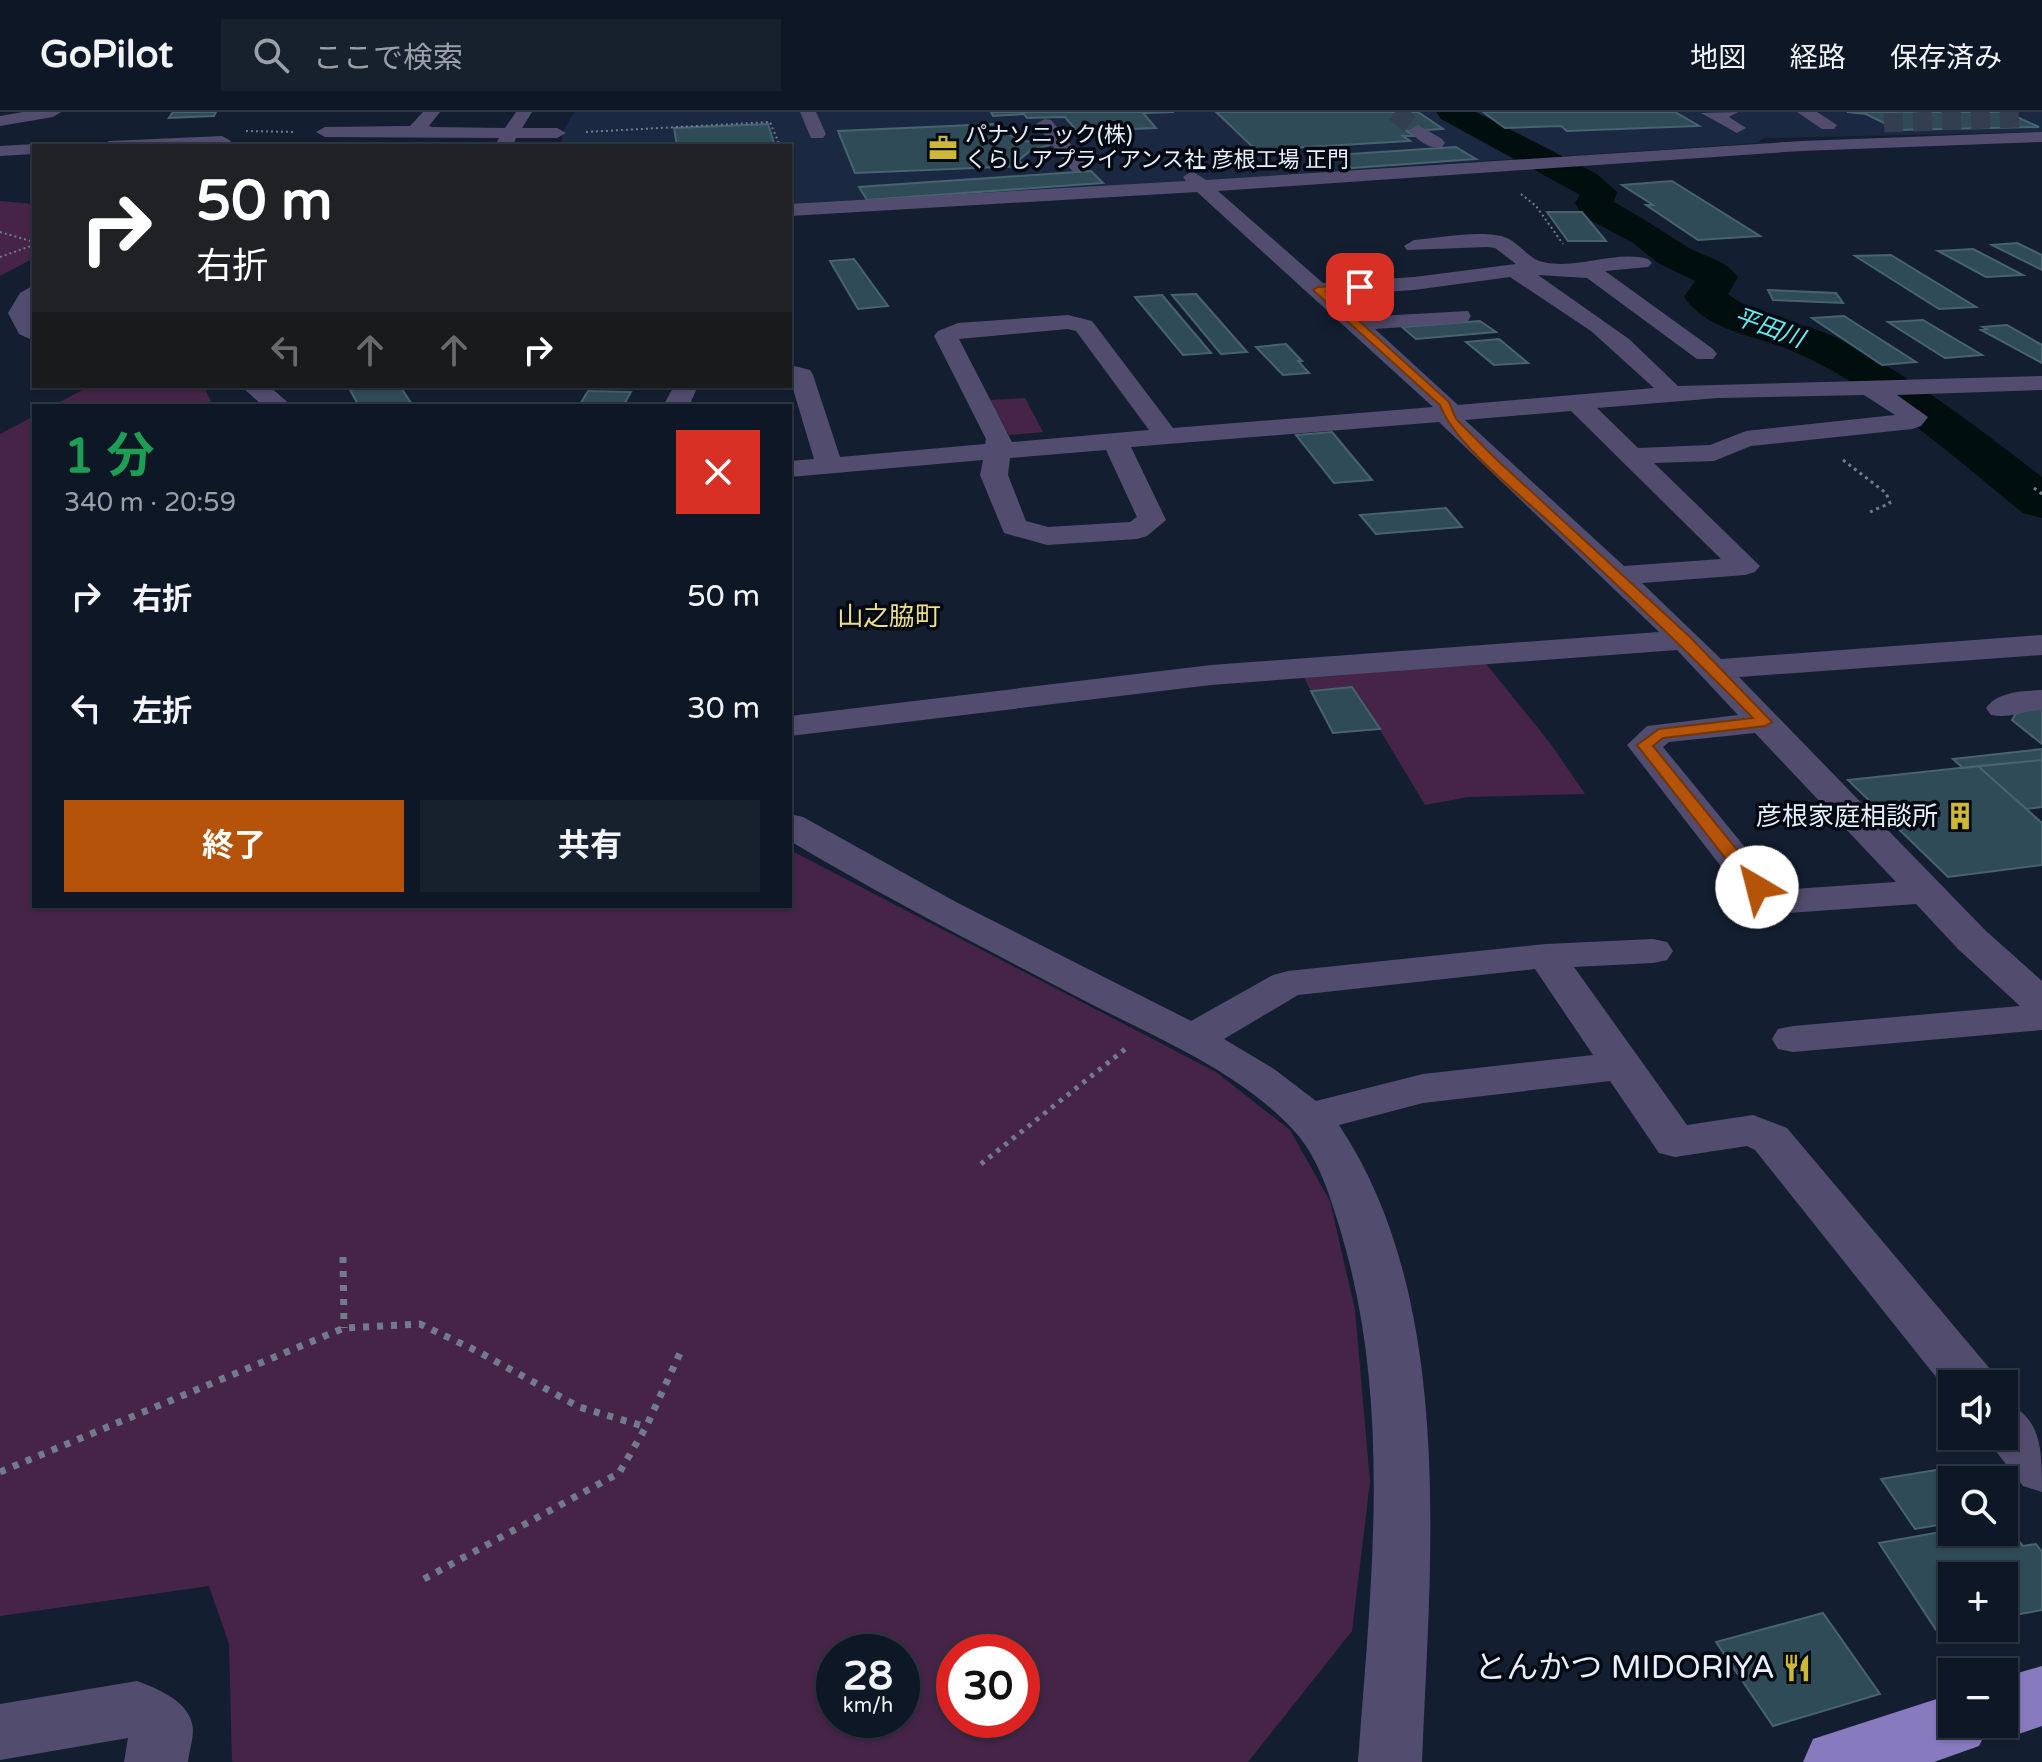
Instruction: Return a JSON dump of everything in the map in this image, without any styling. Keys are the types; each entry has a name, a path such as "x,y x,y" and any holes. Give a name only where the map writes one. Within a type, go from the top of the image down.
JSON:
{"main road":[{"path":"2018,1704 2042,1696"},
{"path":"1838,1762 1938,1730"}],"street":[{"path":"0,121 53,112"},
{"path":"428,136 417,128 432,112"},
{"path":"507,139 524,112"},
{"path":"808,112 817,134"},
{"path":"1801,119 1835,125"},
{"path":"1705,129 1740,123"},
{"path":"1045,124 1079,167"},
{"path":"1405,145 1442,143 1418,130"},
{"path":"325,132 507,139 557,133"},
{"path":"130,144 225,135"},
{"path":"792,210 1203,187 1801,146 2038,139"},
{"path":"0,151 32,149"},
{"path":"1189,160 1203,187 1445,404 1448,414 1493,463 1685,640 1941,896 2042,1003"},
{"path":"1414,246 1487,241 1501,243 1541,284 1657,374 1672,394"},
{"path":"1318,290 1428,282 1460,275 1641,263"},
{"path":"1586,268 1705,354"},
{"path":"32,295 21,305 18,315 21,323 32,332"},
{"path":"1356,324 1460,316"},
{"path":"1115,441 1152,520 1137,530 1047,536 1014,527 994,475 999,439 946,336 958,330 1068,322 1084,326 1166,436"},
{"path":"792,373 801,375 829,465"},
{"path":"792,469 1672,394 2042,383"},
{"path":"1632,456 1714,453 1746,439 1912,421 1915,417 1877,386"},
{"path":"256,388 276,404"},
{"path":"1578,404 1745,566 1616,576"},
{"path":"792,726 1211,675 1685,640"},
{"path":"1714,669 2042,645"},
{"path":"2003,708 2016,702 2042,700"},
{"path":"1809,727 1768,726 1659,733 1644,745 1757,887 1788,901 1941,896"},
{"path":"792,826 885,880 1192,1039 1270,1087 1309,1119 1339,1161 1360,1214 1393,1340 1404,1465 1390,1762"},
{"path":"1192,1039 1288,984 1546,956 1653,951"},
{"path":"1546,956 1675,1142 1753,1130 1771,1139 1961,1370"},
{"path":"1793,1039 2042,1017"},
{"path":"1309,1119 1349,1104 1376,1099 1622,1066"},
{"path":"2018,1440 2042,1470"},
{"path":"0,1732 137,1709 162,1727 156,1762"}],"path":[{"path":"557,133 770,122 779,144"},
{"path":"225,135 325,132"},
{"path":"1487,167 1536,206 1566,248 1586,268"},
{"path":"0,232 32,242"},
{"path":"0,257 32,244"},
{"path":"2034,488 2042,494"},
{"path":"1870,512 1890,503 1886,493"},
{"path":"981,1164 1138,1039"},
{"path":"343,1257 344,1328"},
{"path":"0,1472 344,1328 420,1324 477,1351 579,1407 646,1427"},
{"path":"424,1579 619,1473 646,1427 681,1351"}],"shaded area":[{"path":"574,112 1439,112 1523,158 1073,190 792,205 792,144 561,144 563,132"},
{"path":"1471,112 2042,112 2042,132 1763,138 1758,143 1550,157"},
{"path":"0,201 32,204 32,259 0,276"},
{"path":"86,388 205,388 212,404 56,404"},
{"path":"1025,398 1043,432 1009,435 990,400"},
{"path":"32,417 32,908 792,908 792,851 1216,1072 1290,1130 1330,1201 1355,1310 1370,1482 1352,1631 1248,1762 236,1762 232,1761 229,1644 209,1586 0,1616 0,434"},
{"path":"1483,660 1550,743 1585,794 1468,797 1425,805 1380,730 1333,733 1300,670"}],"building":[{"path":"173,112 216,112 214,116 169,118"},
{"path":"991,112 1174,112 1143,113 1156,128 1077,131 1065,117 1027,118 1024,114 993,116"},
{"path":"1216,112 1418,112 1443,129 1407,131 1414,136 1403,136 1410,141 1256,150"},
{"path":"1483,112 1675,112 1699,126 1567,131 1561,126 1505,128"},
{"path":"1847,112 2006,112 2039,127 1898,130 1866,114"},
{"path":"768,124 774,144 677,144 674,128"},
{"name":"パナソニック(株) くらしアプライアンス社 彦根工場 正門","path":"994,124 1003,133 1025,141 1053,144 1030,151 1019,160 1023,166 855,173 838,131"},
{"path":"1456,147 1476,159 1352,168 1334,155"},
{"path":"1091,171 1103,183 867,200 859,187"},
{"path":"1672,181 1760,236 1698,240 1622,185"},
{"path":"1547,212 1582,212 1606,241 1568,241"},
{"path":"2017,243 2042,255 2042,270 1992,245"},
{"path":"1973,249 2023,275 1986,277 1938,251"},
{"path":"1891,255 1976,307 1939,309 1855,256"},
{"path":"854,259 888,306 858,309 830,261"},
{"path":"1768,290 1836,293 1843,303 1773,300"},
{"path":"1196,294 1247,352 1221,354 1172,295"},
{"path":"1162,295 1211,353 1183,355 1135,297"},
{"path":"1844,316 1916,362 1882,365 1812,318"},
{"path":"1923,320 1982,355 1945,358 1888,322"},
{"path":"1480,321 1496,332 1416,339 1402,327"},
{"path":"2007,325 2042,345 2042,363 1981,330 1987,329 1983,327"},
{"path":"1499,339 1528,363 1494,365 1466,342"},
{"path":"1286,344 1309,373 1283,375 1256,347"},
{"path":"401,388 412,404 358,404 350,390"},
{"path":"588,391 631,392 624,404 580,404"},
{"path":"1332,432 1372,480 1334,483 1296,435"},
{"path":"1446,508 1462,527 1376,534 1360,515"},
{"path":"1352,687 1380,729 1333,733 1311,691"},
{"path":"2042,707 2042,744 2012,720 2018,710"},
{"path":"2042,749 2042,760 1963,768 1953,759"},
{"path":"2042,760 2042,807 2026,809 1978,766"},
{"name":"彦根家庭相談所","path":"1978,766 2042,823 2042,865 1948,877 1848,780"},
{"path":"1938,1470 1938,1525 1915,1529 1881,1479"},
{"path":"1938,1532 1938,1546 2018,1546 2018,1540 2023,1546 2036,1544 2042,1552 2042,1610 2018,1614 2018,1562 1938,1562 1936,1630 1879,1543"},
{"name":"とんかつ MIDORIYA","path":"1823,1613 1880,1694 1773,1726 1716,1642"}],"waterway":[{"name":"平田川","path":"1452,112 1584,182 1599,192 1593,203 1596,208 1647,235 1672,255 1718,277 1705,297 1718,307 1747,321 1807,341 1851,364 1935,420 2042,502"}],"tunnel":[{"path":"1395,112 1418,130"},
{"path":"1884,123 2020,118"}],"place":[{"name":"パナソニック(株) くらしアプライアンス社 彦根工場 正門","path":"943,148"},
{"name":"彦根家庭相談所","path":"1960,816"},
{"name":"とんかつ MIDORIYA","path":"1797,1668"}],"district":[{"name":"山之脇町","path":"889,616"}],"route":[{"path":"1360,287 1318,290 1445,404 1451,421 1493,463 1685,640 1765,722 1659,733 1644,745 1757,887"}]}
